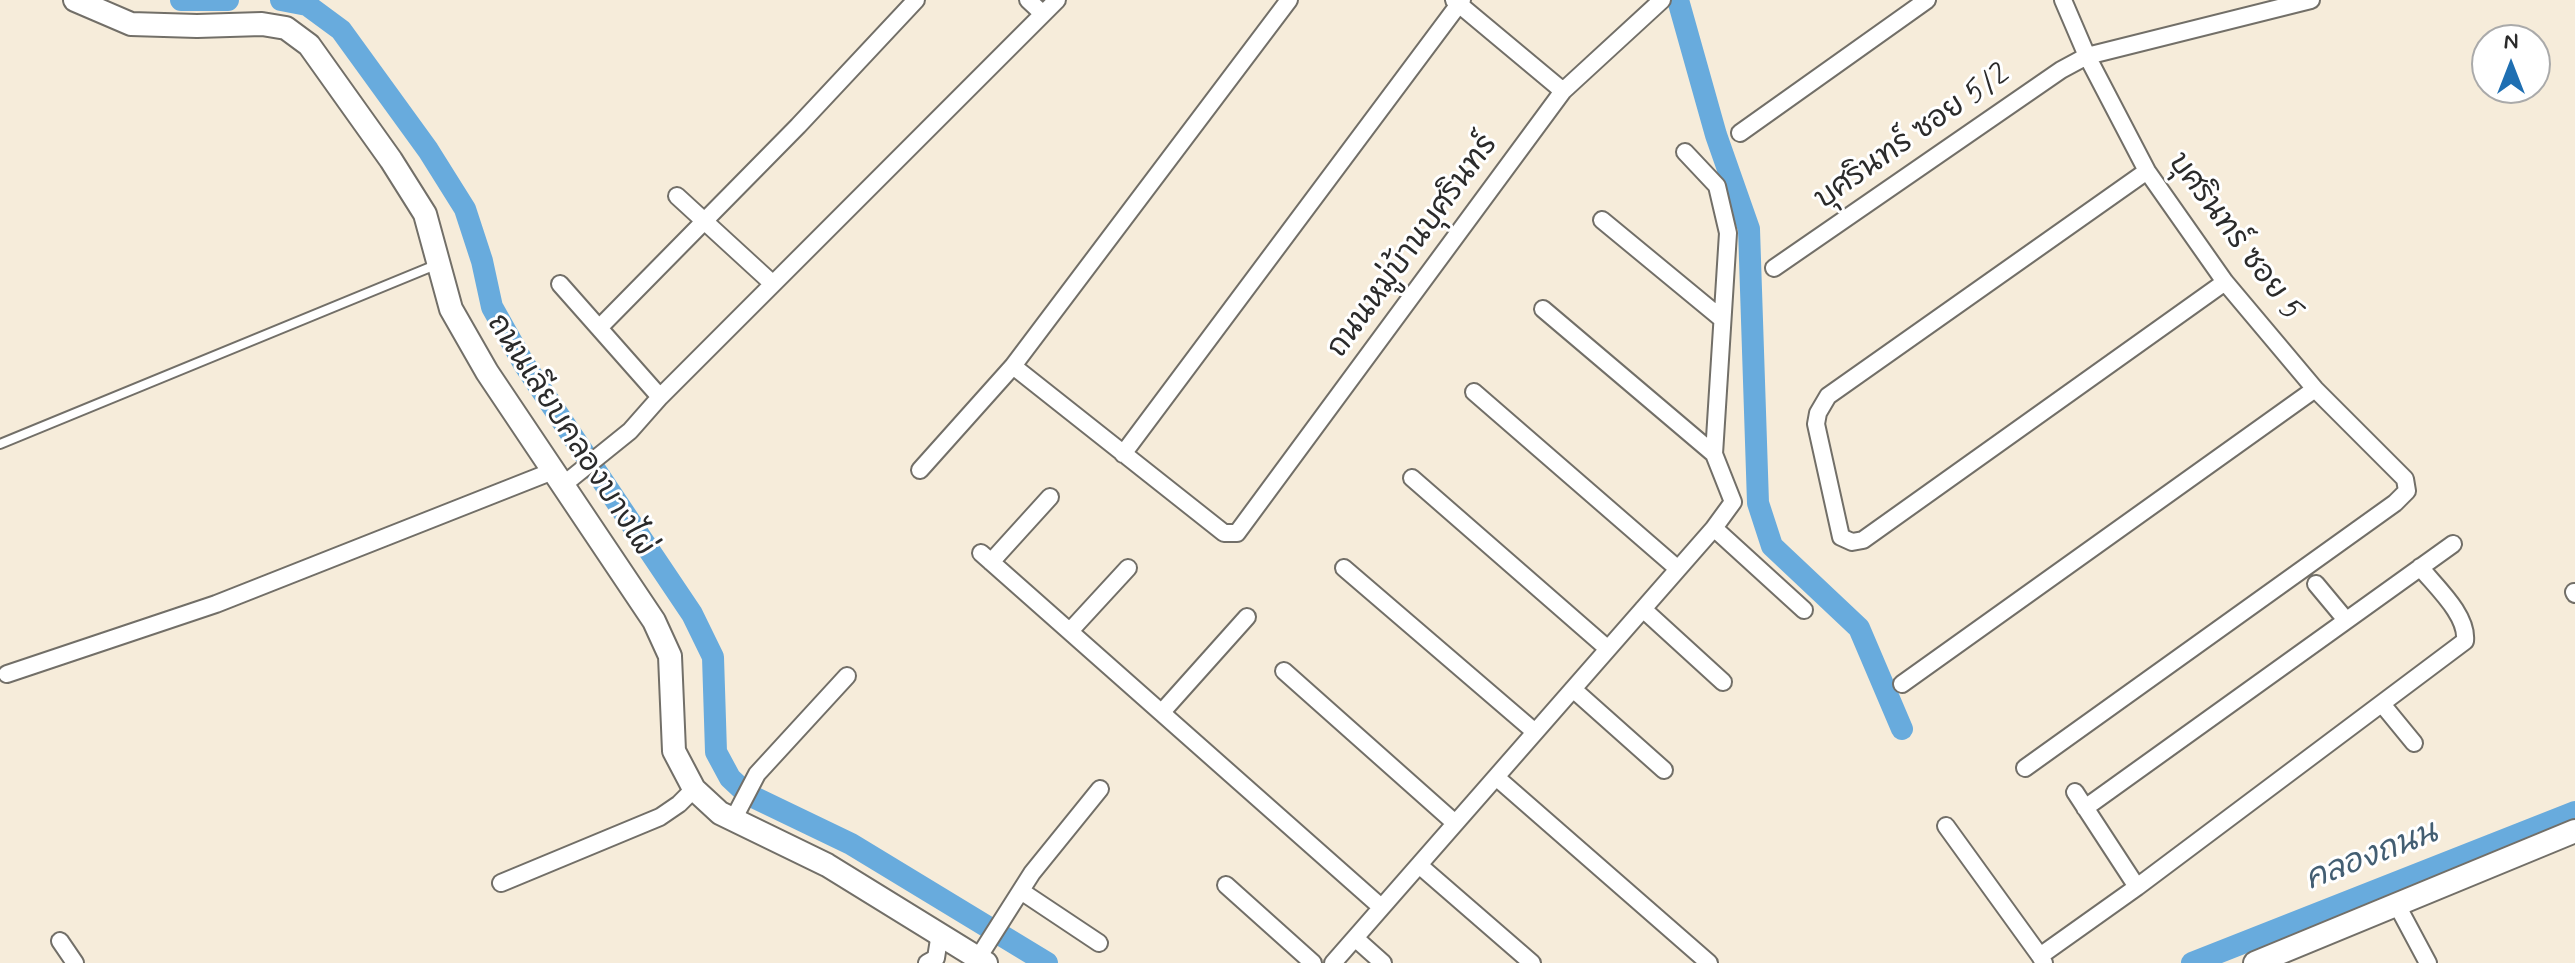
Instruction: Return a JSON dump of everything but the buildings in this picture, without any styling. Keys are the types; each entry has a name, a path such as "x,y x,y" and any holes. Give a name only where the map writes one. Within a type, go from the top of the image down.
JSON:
{"street":[{"name":"ถนนเลียบคลองบางไผ่","path":"75,0 131,24 262,24 286,28 309,45 391,160 425,214 451,309 487,372 565,477 654,621 670,656 674,751 694,789 720,813 736,813 940,933 985,954"},
{"path":"599,328 916,0"},
{"path":"1028,0 1043,14"},
{"path":"7,674 216,604 565,477 612,448 1057,0"},
{"path":"920,470 1013,366 1289,0"},
{"path":"1740,133 1927,0"},
{"name":"บุศรินทร์ ซอย 5","path":"2025,768 2395,503 2407,491 2405,479 2315,389 2225,282 2147,171 2087,56 2063,0"},
{"name":"บุศรินทร์ ซอย 5/2","path":"1774,268 2061,70 2087,56 2311,0"},
{"path":"1013,366 1123,454 1458,1 1563,91"},
{"name":"ถนนหมู่บ้านบุศรินทร์","path":"1123,454 1224,533 1231,534 1241,529 1563,91 1656,5"},
{"path":"1333,963 1714,528 1733,502 1714,454 1728,233 1717,186 1685,152"},
{"path":"2147,171 1828,396 1818,413 1816,424 1841,537 1852,542 1863,540 2225,282"},
{"path":"677,196 773,284"},
{"path":"1602,220 1722,319"},
{"path":"560,284 660,397"},
{"path":"1543,309 1714,454"},
{"path":"1902,684 2315,389"},
{"path":"1474,392 1678,569"},
{"path":"1412,478 1608,649"},
{"path":"1050,497 986,557 1381,907"},
{"path":"1714,528 1804,610"},
{"path":"2085,808 2453,544"},
{"path":"1946,826 2042,960 2465,641 2465,626 2460,617 2420,567"},
{"path":"1070,631 1128,568"},
{"path":"1344,568 1535,732"},
{"path":"2316,584 2346,620"},
{"path":"1643,609 1723,682"},
{"path":"1162,712 1247,617"},
{"path":"1284,671 1455,823"},
{"path":"736,813 757,774 847,676"},
{"path":"1573,689 1664,770"},
{"path":"2382,704 2414,743"},
{"path":"1496,777 1709,963"},
{"path":"501,883 660,817 694,789"},
{"path":"985,954 1021,891 1100,789"},
{"path":"2075,792 2137,887"},
{"path":"2255,963 2575,831"},
{"path":"1419,865 1532,963"},
{"path":"1226,885 1313,963"},
{"path":"1021,891 1099,943"},
{"path":"2397,905 2428,963"},
{"path":"927,963 936,958 940,933"},
{"path":"1355,938 1383,963"},
{"path":"60,941 75,963"}],"lane":[{"path":"0,444 439,263"}],"waterway":[{"path":"181,0 228,0"},
{"path":"281,0 307,5 341,30 428,150 465,209 482,261 492,307 524,364 692,614 713,657 716,752 730,778 747,794 851,844 1047,963"},
{"path":"1678,0 1716,135 1749,229 1758,503 1772,546 1859,628 1902,729"},
{"name":"คลองถนน","path":"2192,963 2575,812"}]}
